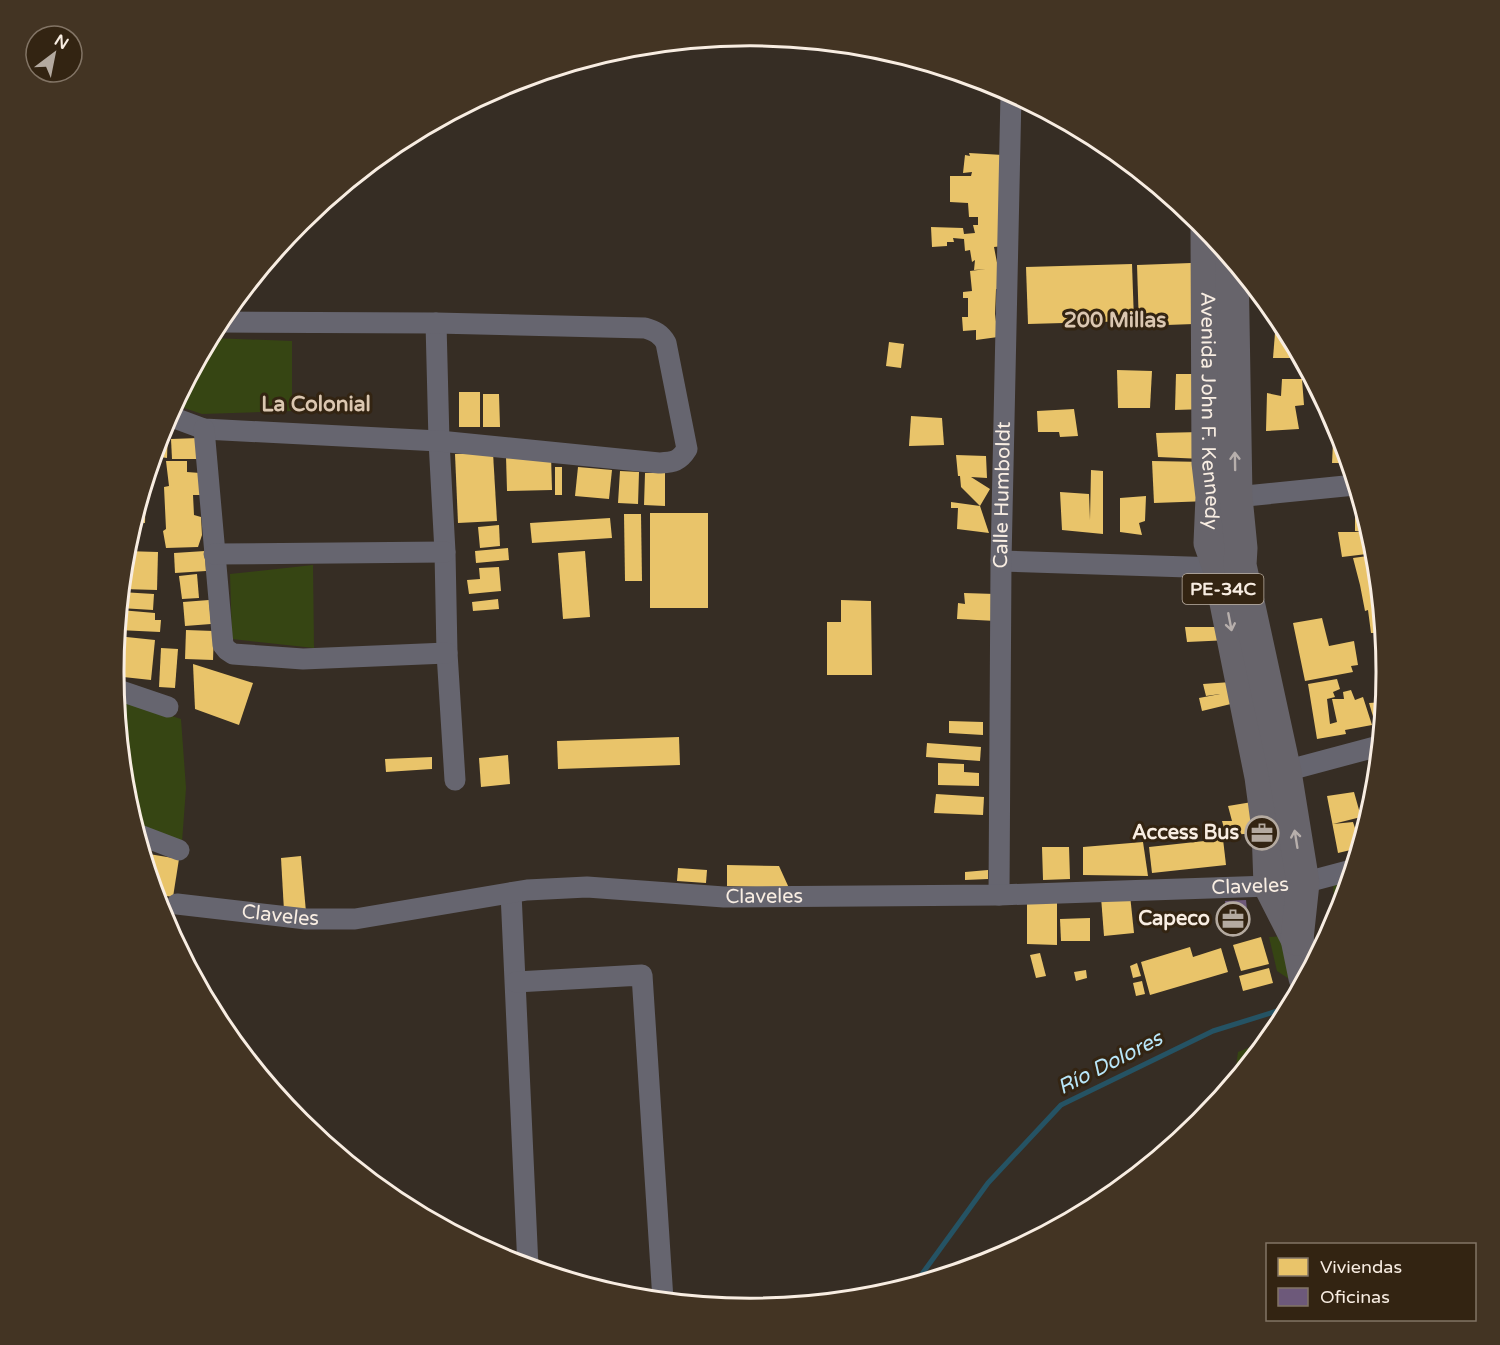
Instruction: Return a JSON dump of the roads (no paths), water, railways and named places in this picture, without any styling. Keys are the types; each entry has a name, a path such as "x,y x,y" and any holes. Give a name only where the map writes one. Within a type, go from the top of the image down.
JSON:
{"main road":[{"name":"Avenida John F. Kennedy","path":"1207,245 1208,463 1224,497 1241,548 1230,566 1273,774 1303,882 1297,939"},
{"name":"Avenida John F. Kennedy","path":"1224,497 1232,273"},
{"name":"Avenida John F. Kennedy","path":"1273,774 1268,829 1270,886 1297,939 1302,966"}],"street":[{"name":"Calle Humboldt","path":"999,896 1001,561 1011,104"},
{"path":"178,419 204,429 439,441 659,463 674,462 687,449 666,343 657,332 645,328 436,323 232,322"},
{"path":"436,323 447,653 454,780"},
{"path":"204,429 223,645 227,650 233,654 303,659 447,653"},
{"path":"1224,497 1348,486"},
{"path":"214,554 445,552"},
{"path":"1001,561 1230,566"},
{"path":"124,692 168,707"},
{"path":"1273,774 1372,748"},
{"path":"146,837 179,850"},
{"name":"Claveles","path":"177,904 306,919 355,919 527,890 586,887 723,897 999,896 1270,886 1303,882 1344,872"},
{"path":"511,893 528,1257"},
{"path":"516,982 642,975 662,1292"}],"waterway":[{"name":"Río Dolores","path":"922,1274 988,1183 1061,1105 1213,1031 1275,1012"}],"place":[{"name":"Access Bus","path":"1262,833"},
{"name":"Capeco","path":"1233,919"}],"district":[{"name":"200 Millas","path":"1115,320"},
{"name":"La Colonial","path":"316,404"}]}
